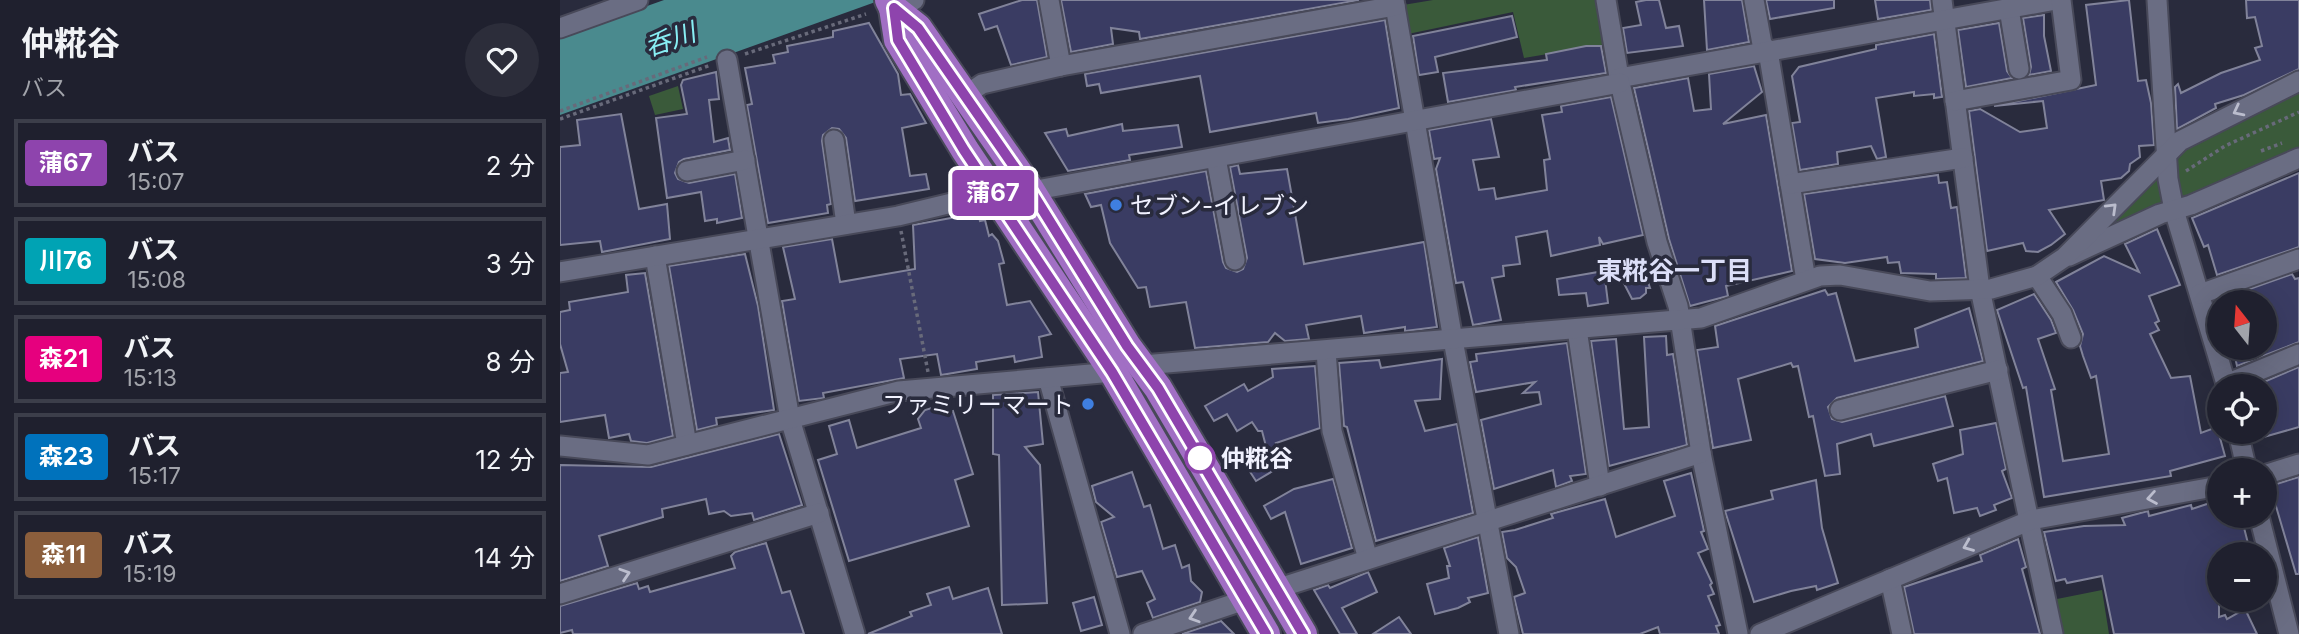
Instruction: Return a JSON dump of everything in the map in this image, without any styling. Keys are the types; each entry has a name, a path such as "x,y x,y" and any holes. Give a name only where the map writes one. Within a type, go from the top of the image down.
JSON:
{"highway":[{"path":"890,6 918,28 963,97 1031,191 1127,346 1143,365 1303,634"},
{"path":"890,6 898,40 993,193 1112,372 1266,634"}],"street":[{"path":"560,28 638,0"},
{"path":"1049,0 1061,66"},
{"path":"1606,0 1619,81 1657,242 1678,306 1702,453 1738,634"},
{"path":"1754,0 1762,44 1768,51 1806,280"},
{"path":"1942,0 1980,289 2053,634"},
{"path":"1031,191 1415,122 1768,51 2056,0"},
{"path":"1955,102 2071,80 2061,0"},
{"path":"2157,0 2168,179 2174,210 2224,374"},
{"path":"963,97 982,84 1061,66 1394,3 1453,340 1509,634"},
{"path":"2009,9 2019,69"},
{"path":"727,60 790,419 855,634"},
{"path":"2065,257 2180,141 2299,81"},
{"path":"834,140 846,224"},
{"path":"1216,158 1235,260"},
{"path":"1790,184 1963,158"},
{"path":"560,446 648,455 899,391 1112,372 1143,365 1701,318 1806,280 1840,275 1930,292 1980,289 2037,276 2065,257 2299,158"},
{"path":"687,171 745,160"},
{"path":"560,272 898,216 993,193"},
{"path":"655,256 687,445"},
{"path":"2200,294 2299,259"},
{"path":"2037,276 2062,314 2071,338"},
{"path":"1577,329 1600,486"},
{"path":"1326,351 1332,431 1368,559"},
{"path":"2253,374 2299,354"},
{"path":"1840,410 1998,370"},
{"path":"1048,378 1120,634"},
{"path":"1276,589 1702,453"},
{"path":"2277,471 2299,464"},
{"path":"1760,634 2031,520 2207,488"},
{"path":"560,594 819,513"},
{"path":"2262,528 2289,634"},
{"path":"1890,579 1902,634"},
{"path":"1143,634 1245,600"}],"path":[{"path":"560,119 890,6"},
{"path":"560,111 707,57"},
{"path":"2168,179 2205,162 2225,146 2299,112"},
{"path":"898,216 932,388"}],"shaded area":[{"path":"1433,0 1600,0 1607,44 1524,58 1513,12 1408,34 1403,5"},
{"path":"678,86 683,109 655,115 649,96"},
{"path":"2299,86 2299,148 2084,248 2170,155"},
{"path":"2102,590 2109,634 2062,634 2057,599"}],"water":[{"name":"呑川","path":"664,0 881,0 560,115 560,37"}],"building":[{"path":"1022,0 1037,0 1047,57 1011,65 997,26 985,30 979,14"},
{"path":"1061,0 1359,0 1140,39 1139,32 1111,28 1113,44 1071,52"},
{"path":"1659,0 1666,28 1679,26 1683,46 1627,53 1623,28 1641,25 1636,2"},
{"path":"1704,0 1742,0 1749,42 1707,50"},
{"path":"1766,0 1834,0 1834,8 1770,19"},
{"path":"1875,0 1930,0 1931,10 1878,19"},
{"path":"2129,0 2138,81 2146,80 2151,103 2154,145 2139,146 2140,157 2130,164 2129,171 2121,178 2101,181 2104,200 2049,210 2065,234 2051,245 2038,252 2026,251 2023,243 1987,251 1969,111 1980,109 2020,132 2047,128 2043,101 1994,106 2096,85 2086,5"},
{"path":"2246,0 2299,0 2299,69 2244,95 2215,104 2216,108 2177,129 2175,87 2178,84 2181,93 2221,73 2260,60 2255,48 2262,46 2255,17 2247,18"},
{"path":"2044,15 2044,36 2051,71 2029,75 2031,67 2023,18"},
{"path":"1512,16 1517,37 1435,57 1438,72 1419,75 1413,36"},
{"path":"1385,20 1399,108 1318,123 1316,113 1210,132 1200,76 1101,93 1099,84 1087,86 1085,74"},
{"path":"869,23 898,74 901,95 910,94 926,123 902,128 910,176 926,174 929,189 855,201 846,138 839,129 832,128 823,135 822,141 831,204 827,205 828,213 768,223 747,105 752,104 745,68 775,63 773,55 788,52 787,46 833,37 833,31"},
{"path":"1999,23 2007,71 2012,78 1966,87 1958,30"},
{"path":"1934,34 1942,97 1934,98 1934,94 1914,96 1914,92 1876,98 1886,157 1877,159 1871,146 1837,152 1838,164 1800,170 1792,123 1800,122 1792,76 1799,67 1876,49 1876,45"},
{"path":"1586,46 1601,46 1606,73 1515,87 1516,90 1448,102 1443,73 1547,60 1546,54"},
{"path":"1754,66 1762,92 1723,124 1766,115 1792,271 1726,286 1728,296 1690,306 1669,239 1634,88 1688,78 1694,111 1711,109 1709,74"},
{"path":"716,72 719,99 709,100 714,142 728,138 730,150 684,159 679,162 675,173 678,179 689,183 735,174 742,218 717,223 717,219 705,221 701,192 667,198 656,118 687,114 681,85 683,80"},
{"path":"1611,97 1643,235 1603,244 1599,237 1600,245 1551,256 1547,231 1516,237 1520,264 1503,266 1504,276 1492,278 1501,320 1473,325 1463,282 1456,283 1436,169 1440,158 1434,159 1429,130 1491,119 1499,157 1473,160 1479,190 1494,188 1496,199 1547,190 1544,160 1550,159 1542,115 1562,112 1561,106"},
{"path":"621,114 639,209 667,204 670,239 602,252 600,241 560,245 560,147 580,145 577,120"},
{"path":"1122,124 1123,131 1178,125 1182,147 1129,155 1130,160 1068,171 1045,133 1066,129 1068,136"},
{"path":"1238,165 1240,174 1287,169 1304,264 1424,242 1437,327 1405,331 1405,327 1364,333 1361,316 1306,325 1309,339 1285,341 1275,333 1268,342 1195,348 1186,302 1150,307 1146,287 1138,288 1110,243 1101,205 1091,207 1085,194 1206,171 1223,262 1226,268 1237,272 1243,269 1247,258 1230,167"},
{"path":"2299,173 2299,247 2217,275 2208,245 2204,247 2192,218"},
{"path":"1938,175 1939,183 1947,182 1951,208 1957,207 1966,278 1936,279 1936,274 1901,273 1899,262 1888,263 1887,257 1845,263 1815,259 1804,194"},
{"path":"978,213 980,221 985,220 989,236 992,234 998,241 1004,263 999,264 1007,305 1030,301 1051,334 1039,337 1042,357 1015,362 1014,356 976,362 977,369 941,375 937,354 900,359 904,378 823,393 824,398 799,401 782,301 795,299 783,247 832,239 840,282 915,269 913,225"},
{"path":"2157,229 2180,285 2149,296 2159,321 2155,323 2159,330 2150,334 2171,378 2190,376 2201,433 2207,431 2207,444 2222,444 2225,456 2207,458 2207,461 2170,471 2171,476 2044,497 2026,387 2023,388 1997,310 2034,294 2051,320 2056,333 2038,339 2055,389 2051,390 2063,461 2109,454 2096,376 2091,378 2080,346 2083,334 2073,310 2056,282 2104,256 2139,272 2125,244"},
{"path":"745,254 758,306 774,410 716,418 717,425 697,430 669,266"},
{"path":"1642,264 1650,288 1646,288 1646,293 1640,298 1632,299 1616,268"},
{"path":"1604,271 1608,303 1588,306 1586,293 1559,295 1557,279"},
{"path":"645,273 673,436 647,443 631,441 629,434 609,438 605,415 560,422 560,373 568,372 560,344 560,312 570,310 569,302 628,292 626,275"},
{"path":"2292,274 2295,279 2299,278 2299,342 2277,351 2277,290 2247,290"},
{"path":"1825,290 1828,295 1836,293 1855,361 1918,347 1915,329 1969,308 1983,361 1837,398 1828,407 1832,419 1842,422 1945,396 1953,426 1874,446 1871,434 1837,444 1840,474 1825,476 1813,416 1809,417 1798,366 1793,367 1791,363 1738,379 1751,440 1713,448 1697,350 1718,347 1715,326"},
{"path":"1666,336 1667,355 1673,354 1687,445 1609,466 1591,341 1616,339 1624,429 1649,427 1644,337"},
{"path":"1567,343 1586,474 1570,476 1572,481 1556,487 1553,470 1494,489 1481,420 1541,404 1539,392 1523,393 1535,382 1476,392 1470,362 1477,361 1476,354"},
{"path":"1442,359 1440,399 1415,401 1425,431 1457,424 1473,513 1376,541 1347,427 1344,426 1339,363 1379,360 1381,368"},
{"path":"2236,360 2252,360 2237,366"},
{"path":"1315,366 1320,428 1276,443 1288,462 1256,481 1247,467 1268,454 1262,431 1258,431 1252,422 1237,431 1227,414 1214,421 1205,406 1244,384 1248,391 1273,377 1272,369"},
{"path":"2299,367 2299,427 2277,433 2277,376"},
{"path":"1038,392 1043,444 1025,447 1040,465 1047,603 1002,605 999,455 993,454 993,395"},
{"path":"945,404 948,413 953,411 973,474 955,480 969,526 849,561 818,460 837,454 829,426 849,420 857,448 921,428 918,419 925,410"},
{"path":"1996,423 2006,469 2002,471 2012,498 1994,505 1996,510 1980,516 1977,508 1954,513 1947,478 1938,481 1933,464 1963,454 1960,430"},
{"path":"779,434 802,505 754,520 752,513 731,516 724,511 709,514 706,499 662,509 663,517 599,536 608,566 560,581 560,465 651,467"},
{"path":"1132,472 1144,507 1150,505 1163,549 1175,545 1182,568 1189,565 1191,581 1202,592 1200,602 1153,618 1147,603 1155,599 1142,571 1117,577 1101,522 1114,517 1096,502 1092,486"},
{"path":"1691,473 1704,531 1701,532 1708,549 1698,553 1712,583 1710,585 1714,594 1708,596 1720,625 1716,626 1719,634 1660,634 1658,627 1640,634 1523,634 1514,597 1525,593 1516,567 1507,558 1502,532 1553,518 1551,514 1605,499 1616,537 1675,516 1664,481"},
{"path":"2299,477 2299,574 2296,574 2277,510 2277,484"},
{"path":"1333,479 1352,548 1301,564 1285,512 1271,519 1264,506 1294,489"},
{"path":"1816,480 1822,528 1838,583 1817,590 1816,586 1791,591 1754,602 1725,511 1773,499 1771,491"},
{"path":"2207,504 2207,528 2244,528 2248,542 2207,542 2207,612 2219,612 2219,617 2225,615 2227,619 2240,612 2246,612 2257,634 2114,634 2102,576 2067,583 2065,579 2056,581 2044,532 2084,526 2125,525 2122,518 2148,511 2149,516 2191,505 2192,509"},
{"path":"1478,537 1488,593 1468,598 1470,602 1458,608 1435,614 1427,584 1449,578 1447,566 1450,566 1444,548"},
{"path":"2018,539 2026,567 2022,569 2040,634 1914,634 1904,587 1982,561 1980,555"},
{"path":"766,543 782,593 790,591 804,634 573,634 572,630 560,633 560,606 637,583 639,589 648,586 650,592 735,568 731,556 735,552"},
{"path":"1368,572 1377,592 1342,608 1357,634 1340,634 1314,590 1328,585 1330,588"},
{"path":"949,587 953,599 988,588 1002,634 868,634 912,616 910,612 931,605 927,594"},
{"path":"1094,597 1102,625 1081,631 1073,603"},
{"path":"1399,617 1411,634 1373,634"},
{"path":"1221,621 1234,634 1182,634"}],"bus line":[{"name":"蒲67","path":"1266,634 1112,372 964,150 898,40 894,8 918,28 963,97 1031,191 1127,346 1158,388 1303,634"}],"place":[{"name":"セブン-イレブン","path":"1116,205"},
{"name":"ファミリーマート","path":"1088,404"},
{"name":"仲糀谷","path":"1200,458"}],"district":[{"name":"東糀谷一丁目","path":"1674,270"}]}
